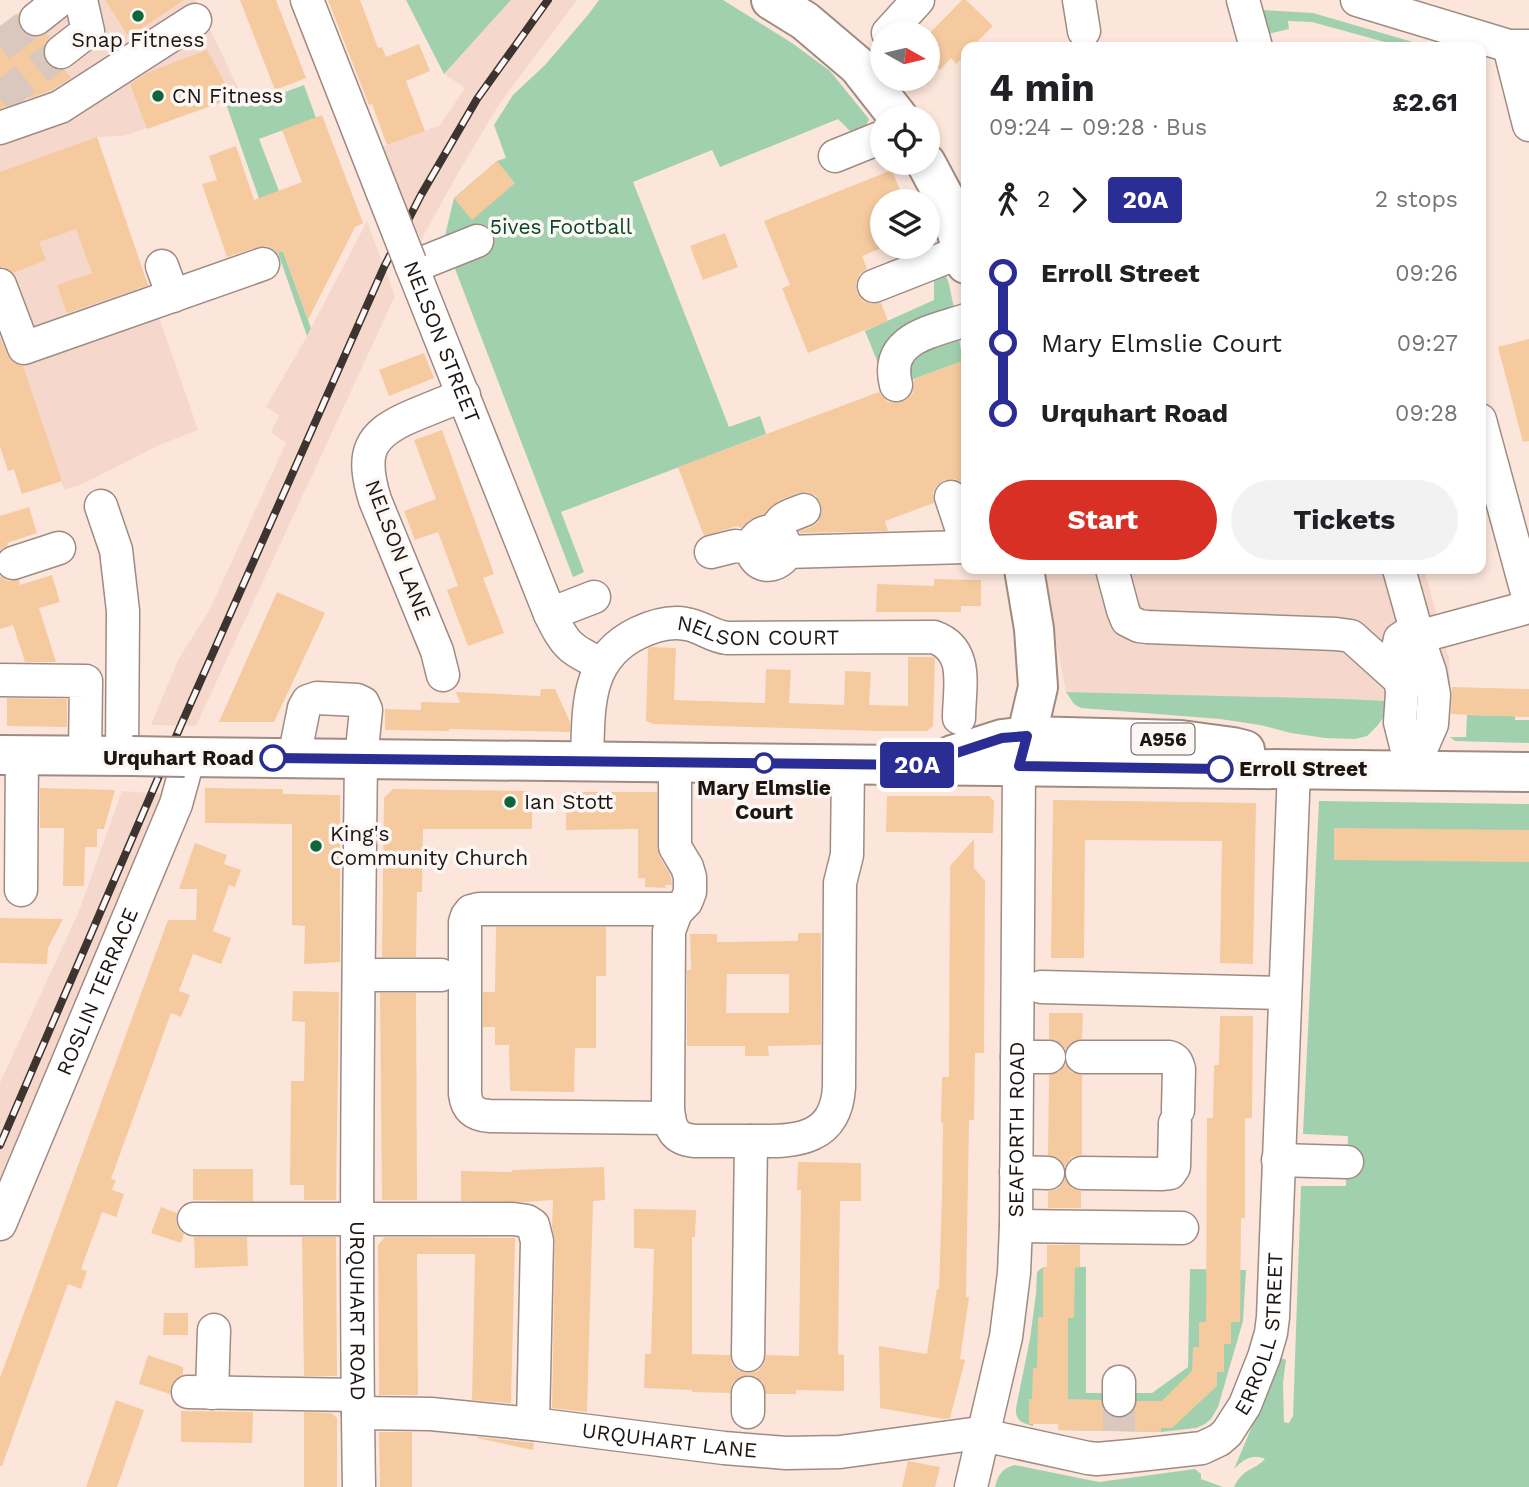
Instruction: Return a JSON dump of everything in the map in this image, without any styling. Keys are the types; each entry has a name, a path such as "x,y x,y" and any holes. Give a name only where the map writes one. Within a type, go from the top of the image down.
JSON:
{"main road":[{"path":"771,0 805,21 870,53"},
{"path":"932,175 949,206 961,239"},
{"path":"1023,751 1038,687 1034,629 1025,574"},
{"name":"A956","path":"11,755 920,765 1002,738 1023,751 1153,738 1233,747 1262,754 1294,769 1529,772"}],"street":[{"name":"NELSON STREET","path":"307,0 550,614 559,633 571,648 602,664"},
{"path":"899,21 918,0"},
{"path":"1079,0 1084,31"},
{"path":"1243,0 1254,42"},
{"path":"1357,0 1519,46 1529,125"},
{"path":"0,128 60,107 195,20"},
{"path":"835,156 870,142"},
{"path":"411,264 477,240"},
{"path":"874,286 961,245"},
{"path":"0,285 24,348 263,264"},
{"path":"162,266 173,296"},
{"path":"896,385 894,363 903,346 914,338 961,322"},
{"name":"NELSON LANE","path":"443,675 437,651 375,500 368,468 369,454 374,441 383,430 464,395"},
{"path":"1486,442 1529,600"},
{"path":"951,497 961,529"},
{"path":"101,506 116,550 123,611 113,756"},
{"path":"770,544 778,524 784,518 804,510"},
{"path":"711,552 735,545 770,544 961,545"},
{"path":"13,563 59,548"},
{"path":"1113,574 1125,616 1131,623 1139,626 1351,636 1400,680"},
{"path":"1400,574 1434,695 1432,724 1412,770"},
{"path":"550,614 594,597"},
{"path":"1412,770 1400,722 1400,639 1409,635 1418,637 1529,607"},
{"name":"NELSON COURT","path":"587,761 591,693 602,664 610,653 630,638 651,628 674,623 695,626 727,638 934,637 950,645 958,658 959,718"},
{"path":"0,680 86,681 113,756"},
{"name":"URQUHART ROAD","path":"294,758 304,708 308,701 317,698 363,703 366,710 361,759 357,1219 359,1487"},
{"name":"SEAFORTH ROAD","path":"971,1487 1006,1338 1014,1273 1023,751"},
{"path":"11,755 21,890"},
{"name":"ROSLIN TERRACE","path":"0,1224 176,804 184,775 185,757"},
{"path":"675,762 675,847 687,867 690,892 686,902 671,921 669,931 669,1118 676,1135 688,1140 751,1141 790,1141 807,1137 823,1126 836,1108 839,1098 840,883 847,855 848,764"},
{"name":"ERROLL STREET","path":"983,1435 1088,1458 1118,1444 1202,1448 1227,1433 1245,1405 1264,1357 1270,1333 1273,1297 1294,769"},
{"path":"669,1118 491,1116 478,1115 470,1109 465,1094 465,922 471,911 479,909 679,909"},
{"path":"359,975 441,975"},
{"path":"1041,987 1284,993"},
{"path":"1017,1057 1049,1057"},
{"path":"1082,1057 1162,1057 1173,1059 1179,1069 1174,1167 1170,1173 1082,1173"},
{"path":"748,1355 751,1141"},
{"path":"1278,1160 1347,1162"},
{"path":"1016,1172 1048,1173"},
{"path":"194,1219 527,1221 533,1225 537,1241 533,1424"},
{"path":"1016,1226 1182,1228"},
{"name":"URQUHART LANE","path":"214,1330 200,1393 357,1404 724,1448 799,1453 840,1452 972,1434 983,1435"}],"shaded area":[{"path":"35,0 196,0 242,96 123,136 97,137 198,430 157,446 83,484 64,490 61,481 22,494 14,470 8,471 0,446 0,27"},
{"path":"511,0 577,0 498,106 421,240 382,147 440,125 465,88 444,74"},
{"path":"367,221 395,296 196,726 151,725 178,660 209,611 286,443 271,432 279,415 266,407 307,336"},
{"path":"1043,574 1425,574 1449,659 1451,703 1422,694 1387,695 1385,701 1066,692"},
{"path":"122,791 165,794 0,1192 0,1083 79,911"}],"green space":[{"path":"406,0 511,0 444,74"},
{"name":"5ives Football","path":"599,0 723,0 792,43 830,71 869,119 864,130 853,134 838,119 720,167 712,150 633,182 729,427 760,416 766,434 561,512 584,572 573,577 444,240 454,198 497,161 506,158 494,125 513,95 545,65"},
{"path":"1262,10 1313,13 1413,42 1385,42 1312,22 1288,21 1289,29 1268,34"},
{"path":"304,85 316,118 259,139 279,191 263,197 311,328 307,336 225,101 242,96 248,106"},
{"path":"945,273 954,308 880,368 865,331 934,300 934,278"},
{"path":"948,336 959,339 961,362 905,382 906,358"},
{"path":"1066,692 1385,701 1384,716 1378,725 1367,736 1355,739 1291,733 1220,719 1081,708 1074,704"},
{"path":"1467,715 1515,716 1515,720 1529,720 1529,743 1455,741 1450,737 1466,737"},
{"path":"1319,801 1529,804 1529,1487 1234,1487 1245,1473 1265,1459 1248,1458 1234,1469 1281,1358 1286,1360 1283,1383 1284,1422 1289,1423 1293,1416 1301,1186 1346,1186 1348,1136 1303,1134"},
{"path":"1043,1267 1086,1267 1086,1393 1152,1393 1188,1367 1190,1269 1246,1270 1243,1321 1218,1407 1211,1419 1196,1428 1161,1432 1058,1430 1058,1424 1033,1426 1020,1421 1016,1408 1030,1339 1037,1272"},
{"path":"1015,1465 1099,1482 1195,1469 1201,1474 1201,1479 1223,1487 995,1487 1001,1473"}],"building":[{"name":"Snap Fitness","path":"105,0 184,0 129,37"},
{"path":"240,0 276,0 306,78 275,90"},
{"path":"328,0 360,0 378,48 382,47 386,57 419,44 430,71 406,81 425,131 387,145"},
{"path":"962,0 966,0 993,26 977,42 961,42 961,59 956,64 951,58 940,70 940,23"},
{"path":"19,13 18,22 22,31 30,36 47,34 50,37 44,44 43,54 47,64 55,69 65,70 71,78 52,90 29,98 26,94 15,103 0,109 0,27"},
{"path":"207,50 233,98 147,129 130,84 149,72"},
{"path":"322,115 363,223 355,227 308,320 283,251 277,253 267,246 227,257 202,184 217,180 209,156 236,146 254,200 302,182 282,130"},
{"path":"97,137 148,285 67,313 57,285 92,273 76,229 39,242 46,260 13,273 0,267 0,172"},
{"path":"497,161 515,183 472,220 454,198"},
{"path":"879,175 894,175 899,189 870,189 870,253 862,256 867,269 859,275 856,284 857,293 863,301 881,303 888,321 808,353 782,288 790,285 764,221"},
{"path":"725,233 738,267 703,280 690,246"},
{"path":"0,337 12,362 23,366 62,481 22,494 14,469 8,471 0,446"},
{"path":"1529,339 1529,441 1523,442 1498,347"},
{"path":"424,353 434,378 389,396 379,370"},
{"path":"961,362 961,482 955,479 945,480 937,485 933,493 934,503 885,521 888,531 800,533 799,531 818,522 822,512 816,496 806,492 797,493 778,501 764,514 750,520 741,528 737,526 704,536 678,467 879,392 888,402 899,403 913,393 914,379"},
{"path":"442,430 494,574 483,578 504,633 468,646 447,590 458,586 438,532 415,540 404,511 436,499 414,440"},
{"path":"29,507 37,533 7,543 8,545 0,550 0,516"},
{"path":"52,575 60,602 39,608 56,662 25,662 13,625 0,629 0,576 9,581 19,580 20,585"},
{"path":"934,579 981,580 981,606 961,606 961,612 876,612 877,584 934,586"},
{"path":"277,592 325,613 274,722 219,722"},
{"path":"676,648 674,700 765,703 766,669 791,670 789,703 844,705 845,671 871,672 869,705 908,706 908,657 933,657 933,726 927,731 880,731 653,724 646,721 648,649"},
{"path":"1452,687 1529,689 1529,717 1451,714"},
{"path":"541,689 555,689 570,722 570,732 385,730 385,709 421,710 421,702 460,703 456,692 540,696"},
{"path":"7,698 67,699 67,727 7,726"},
{"path":"40,788 115,790 104,829 97,829 97,847 85,847 84,886 63,886 64,828 40,828"},
{"path":"205,788 283,789 283,794 340,795 340,962 304,964 305,926 292,925 292,824 205,823"},
{"path":"393,789 527,791 532,797 532,829 423,829 422,892 417,892 416,957 382,957 384,798"},
{"path":"573,792 657,792 657,848 670,874 672,885 665,885 666,888 645,887 645,878 638,878 638,829 566,830 566,799"},
{"path":"887,796 989,796 994,801 993,833 886,832"},
{"path":"1053,800 1256,803 1253,964 1220,963 1222,841 1085,840 1084,958 1051,958"},
{"path":"1334,828 1529,830 1529,862 1334,860"},
{"path":"974,839 974,868 985,881 984,1053 975,1053 974,1120 969,1120 966,1297 969,1297 960,1359 965,1360 950,1418 944,1419 880,1408 879,1346 927,1354 939,1289 942,1077 949,1077 950,866"},
{"path":"195,843 227,855 224,864 241,870 235,887 229,885 213,931 231,938 221,964 193,954 179,991 190,995 181,1017 171,1013 111,1179 116,1180 112,1190 124,1194 116,1217 102,1212 81,1269 87,1271 81,1289 68,1284 0,1466 0,1378 168,920 196,920 197,889 179,889"},
{"path":"0,918 63,919 48,948 47,964 0,963"},
{"path":"496,927 606,927 606,976 596,976 596,1048 575,1048 574,1092 510,1091 509,1045 495,1045 495,1027 483,1027 483,992 495,992"},
{"path":"798,933 821,933 821,1045 768,1046 769,1056 745,1056 745,1046 687,1046 690,934 717,934 717,942 798,941","holes":["727,974 789,974 789,1013 726,1013"]},
{"path":"293,991 339,992 336,1200 304,1200 304,1185 290,1185 291,1081 304,1081 305,1022 292,1021"},
{"path":"380,993 416,993 417,1200 382,1200"},
{"path":"1049,1013 1083,1013 1082,1039 1072,1042 1066,1050 1059,1042 1049,1039"},
{"path":"1220,1016 1253,1016 1252,1118 1245,1118 1245,1218 1241,1218 1240,1322 1231,1322 1231,1344 1224,1344 1224,1372 1217,1372 1217,1386 1172,1428 1161,1428 1161,1432 1058,1430 1058,1424 1029,1424 1033,1368 1037,1368 1038,1317 1043,1317 1043,1267 1047,1267 1047,1245 1080,1245 1080,1267 1075,1268 1074,1318 1068,1318 1068,1399 1101,1400 1103,1409 1109,1415 1120,1418 1128,1416 1134,1410 1137,1401 1162,1401 1192,1371 1193,1347 1199,1347 1199,1322 1206,1322 1207,1118 1213,1118 1214,1065 1219,1065"},
{"path":"1066,1064 1072,1072 1082,1075 1082,1155 1072,1157 1065,1167 1058,1158 1048,1155 1049,1075 1059,1072"},
{"path":"798,1162 861,1163 861,1201 840,1201 838,1354 844,1355 844,1391 796,1390 796,1394 766,1394 763,1383 757,1377 749,1375 738,1378 732,1384 730,1393 644,1388 645,1354 651,1354 654,1249 634,1248 634,1209 696,1210 695,1237 692,1237 692,1354 730,1355 732,1365 747,1373 758,1371 764,1364 766,1355 799,1356 801,1190 797,1190"},
{"path":"604,1167 605,1200 593,1201 587,1412 552,1408 555,1241 552,1227 553,1200 461,1201 461,1171 512,1172"},
{"path":"193,1169 253,1169 253,1201 193,1200"},
{"path":"1065,1178 1072,1188 1081,1191 1081,1208 1048,1208 1048,1191 1057,1189"},
{"path":"161,1207 177,1213 178,1228 184,1234 181,1243 151,1233"},
{"path":"194,1237 247,1237 248,1266 195,1268"},
{"path":"302,1237 336,1237 337,1376 304,1376"},
{"path":"385,1237 515,1238 511,1403 472,1400 475,1254 417,1254 418,1395 379,1395 378,1245"},
{"path":"164,1313 188,1313 188,1335 163,1335"},
{"path":"148,1355 183,1367 183,1375 173,1382 170,1394 139,1384"},
{"path":"116,1400 144,1410 117,1487 86,1487"},
{"path":"181,1411 253,1412 252,1443 181,1442"},
{"path":"304,1412 331,1413 337,1418 337,1487 304,1487"},
{"path":"379,1432 412,1432 412,1487 380,1487"},
{"path":"477,1438 534,1443 533,1450"},
{"path":"908,1461 940,1467 935,1487 902,1487"}],"tunnel":[{"path":"0,46 36,19"},
{"path":"0,98 61,52"},
{"path":"1119,1400 1119,1431"}],"railway":[{"path":"0,1145 181,725 384,267 421,195 477,99 548,0"}],"bus line":[{"name":"20A","path":"273,758 920,765 1002,738 1027,736 1019,766 1220,769"}],"place":[{"name":"Snap Fitness","path":"138,16"},
{"name":"CN Fitness","path":"158,96"},
{"name":"Urquhart Road","path":"273,758"},
{"name":"Mary Elmslie Court","path":"764,763"},
{"name":"Erroll Street","path":"1220,769"},
{"name":"Ian Stott","path":"510,802"},
{"name":"King's Community Church","path":"316,846"}]}
